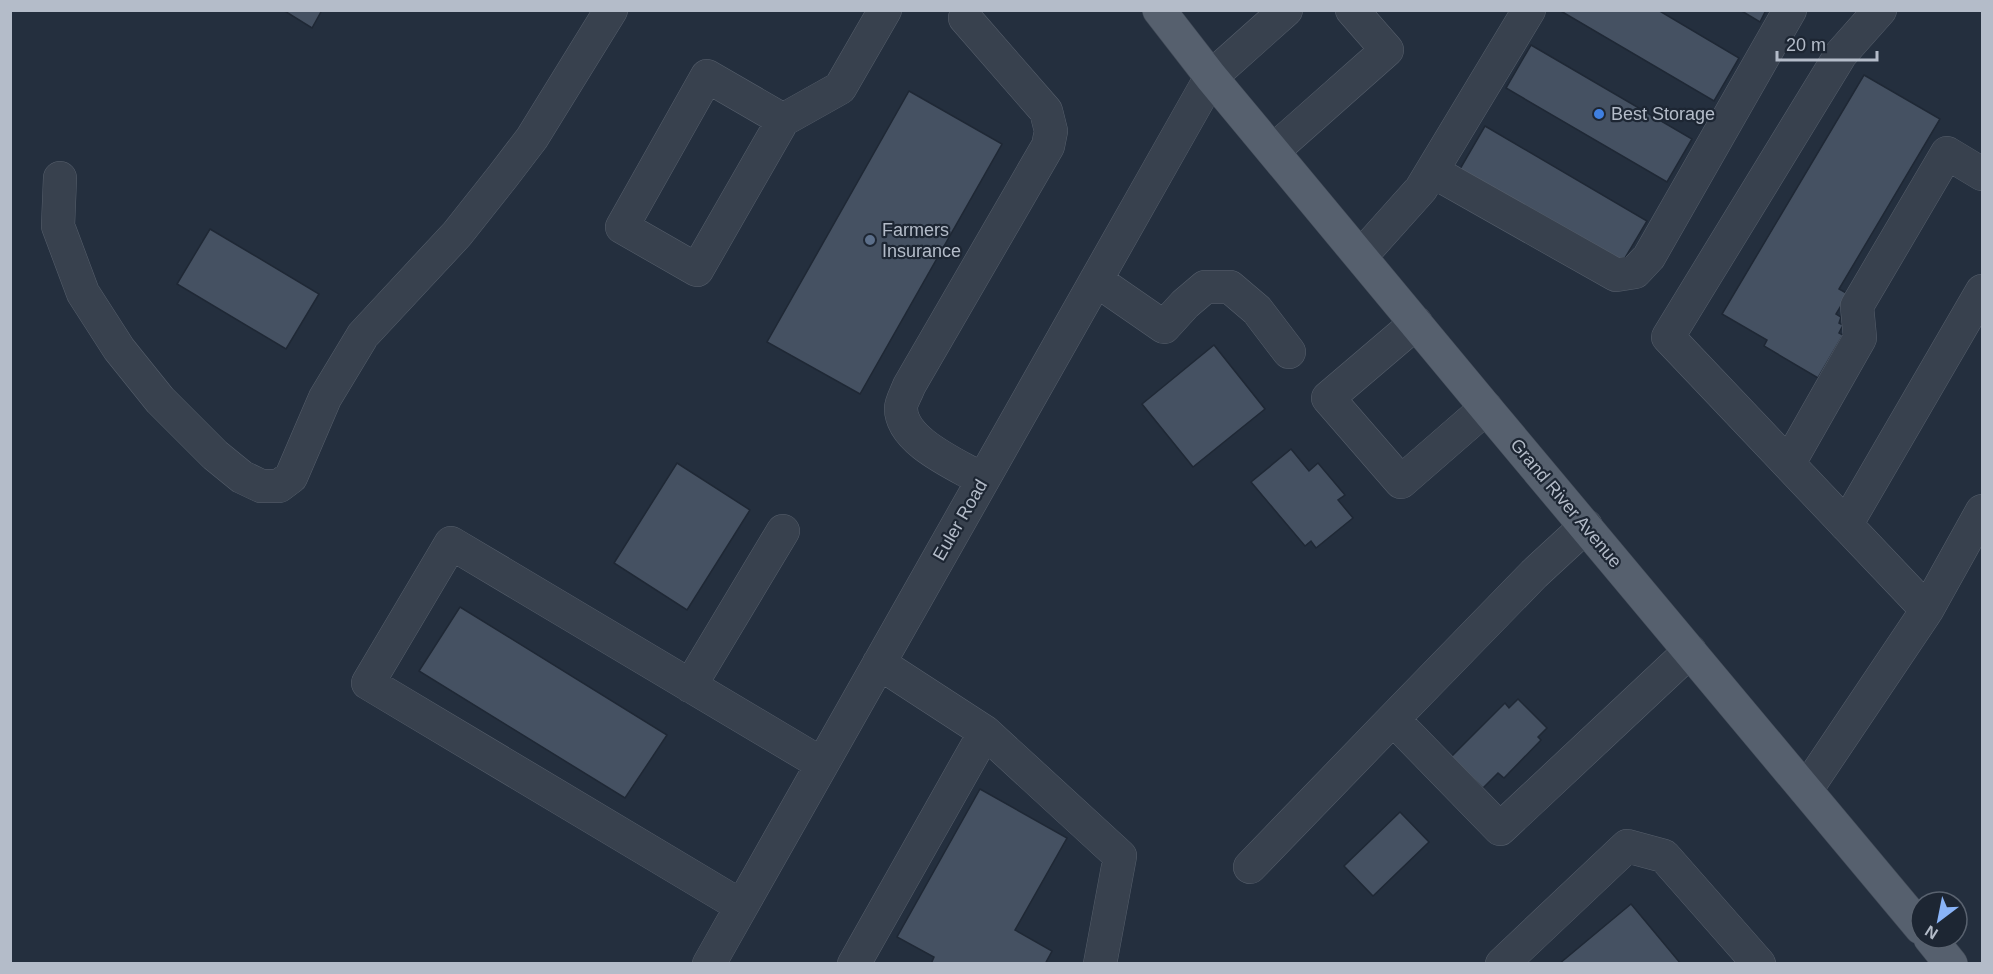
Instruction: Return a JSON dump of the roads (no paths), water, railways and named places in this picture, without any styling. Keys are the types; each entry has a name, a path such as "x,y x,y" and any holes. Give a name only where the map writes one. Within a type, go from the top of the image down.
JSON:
{"main road":[{"name":"Grand River Avenue","path":"1159,10 1211,77 1909,914"},
{"path":"1940,950 1951,963"}],"street":[{"path":"60,178 58,226 83,293 119,349 160,400 215,455 242,477 261,486 279,486 291,477 325,398 363,335 457,234 532,138 611,10"},
{"path":"783,120 707,76 622,227 698,270 783,120 840,88 885,10"},
{"name":"Euler Road","path":"709,963 1211,77 1286,10"},
{"path":"1273,151 1387,50 1352,10"},
{"path":"1361,256 1421,189 1529,10"},
{"path":"1432,171 1616,275 1635,272 1650,257 1790,10"},
{"path":"1880,10 1841,54 1668,337 1927,610"},
{"path":"965,18 1046,111 1051,132 1048,147 909,386 901,407 906,426 919,443 983,480"},
{"path":"1789,463 1860,338 1857,306 1947,153 1983,174"},
{"path":"1096,279 1164,327 1205,287 1230,287 1257,310 1289,352"},
{"path":"1846,525 1983,291"},
{"path":"1416,322 1328,398 1401,482 1486,408"},
{"path":"1806,790 1927,610 1983,511"},
{"path":"1250,867 1534,574 1586,526"},
{"path":"690,686 783,531"},
{"path":"741,906 368,683 451,543 822,764"},
{"path":"1393,719 1500,829 1690,651"},
{"path":"879,663 985,732 1120,856 1100,963"},
{"path":"854,963 985,732"},
{"path":"1502,963 1627,846 1664,856 1759,963"}],"place":[{"name":"Best Storage","path":"1599,114"},
{"name":"Farmers Insurance","path":"870,240"}]}
